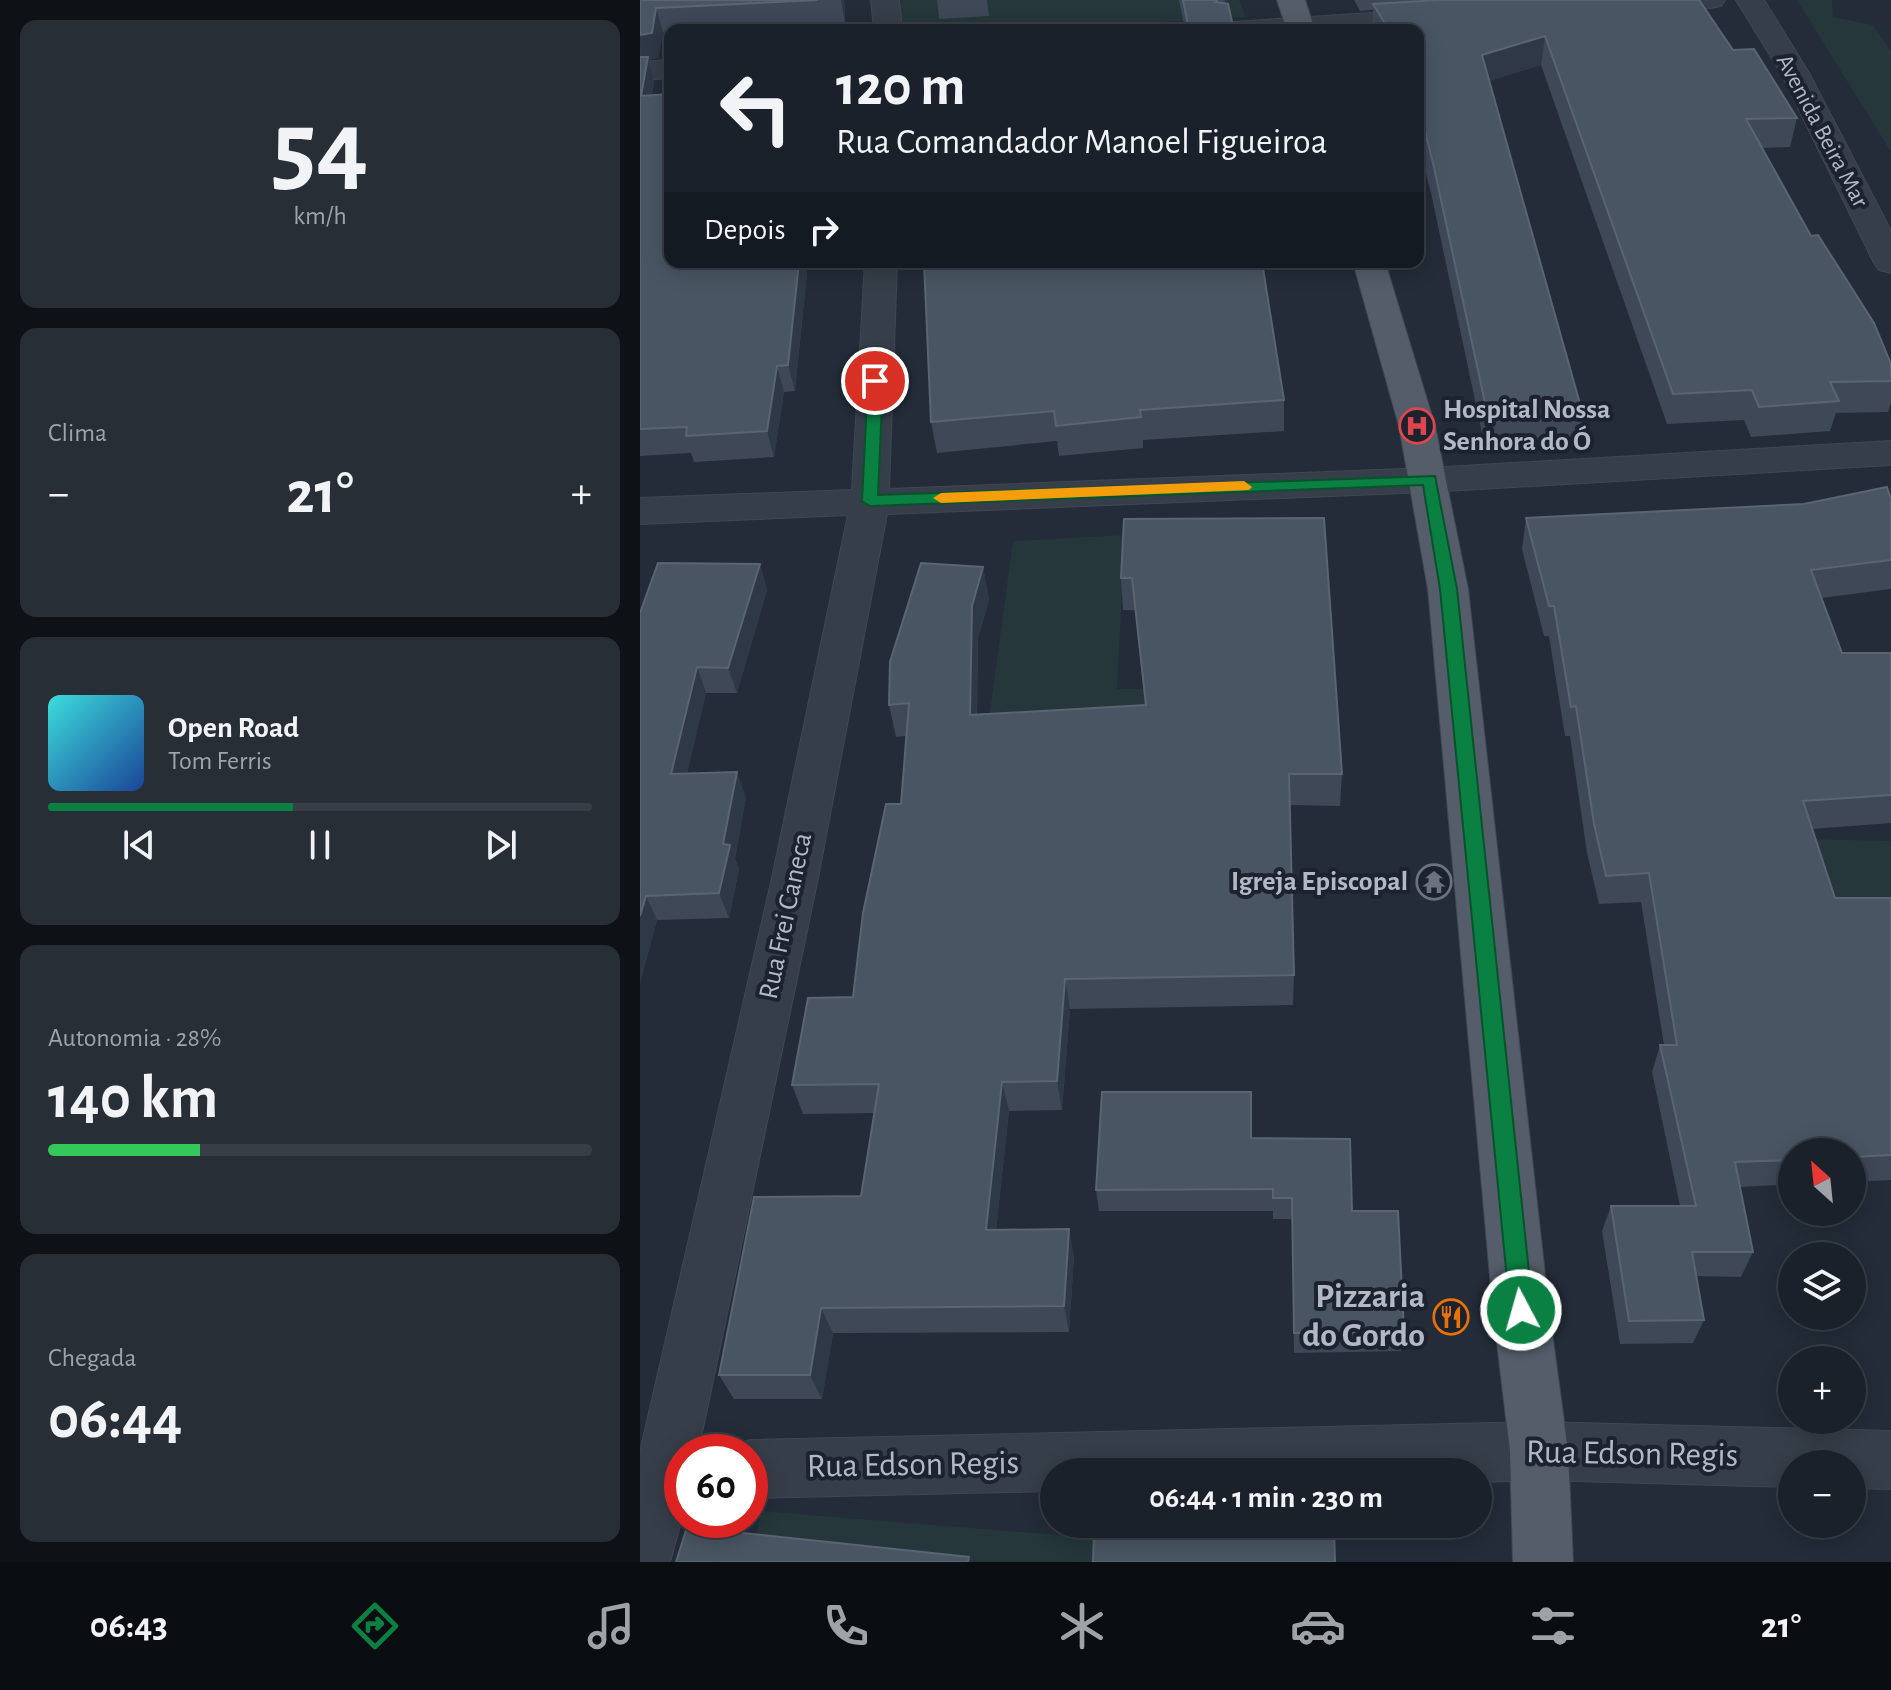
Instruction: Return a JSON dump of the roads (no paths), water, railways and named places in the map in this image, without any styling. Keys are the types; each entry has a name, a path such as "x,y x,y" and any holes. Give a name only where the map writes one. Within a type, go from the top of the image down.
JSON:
{"main road":[{"path":"1371,268 1429,480 1448,589 1521,1310 1539,1451 1543,1562"}],"street":[{"path":"885,0 887,24"},
{"path":"1616,6 1711,0"},
{"name":"Avenida Beira Mar","path":"1750,0 1795,73 1891,263"},
{"path":"1265,24 1297,18 1458,16"},
{"path":"640,71 664,69"},
{"name":"Rua Frei Caneca","path":"640,1562 795,878 870,501 881,268"},
{"path":"640,511 1429,480 1891,453"},
{"name":"Rua Edson Regis","path":"768,1469 1539,1451 1891,1460"}],"place":[{"name":"Hospital Nossa Senhora do Ó","path":"1417,426"},
{"name":"Igreja Episcopal","path":"1434,882"},
{"name":"Pizzaria do Gordo","path":"1451,1317"}]}
